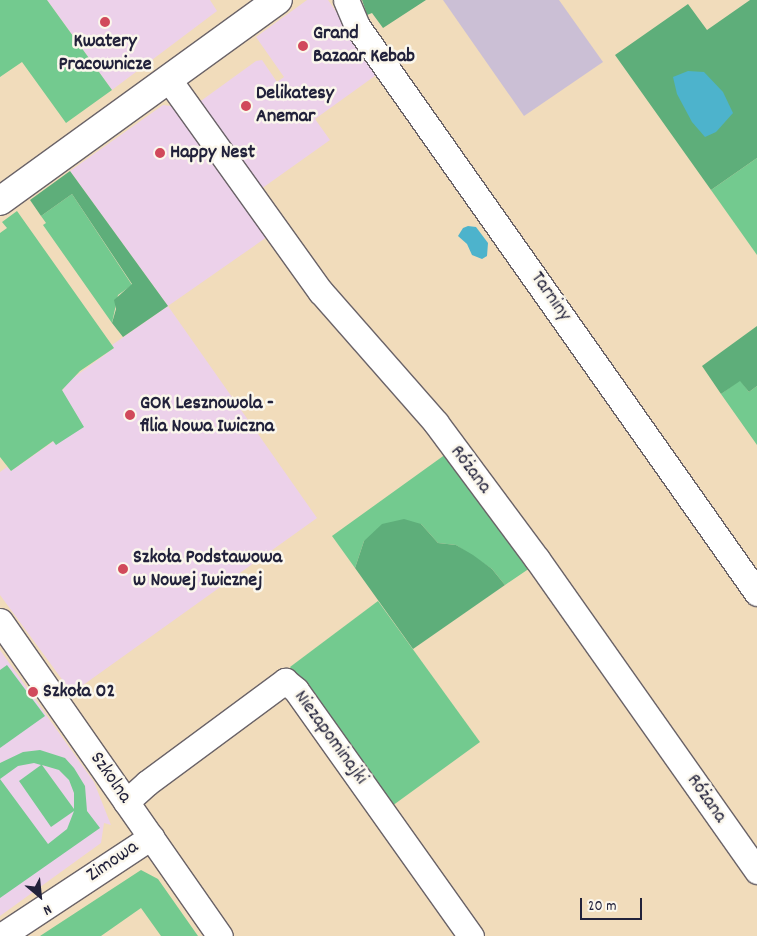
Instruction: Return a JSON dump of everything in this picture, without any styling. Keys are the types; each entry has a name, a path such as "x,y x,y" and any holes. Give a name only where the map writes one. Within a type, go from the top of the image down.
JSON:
{"street":[{"path":"0,202 278,0"},
{"name":"Tarniny","path":"346,0 357,26 757,593"},
{"name":"Różana","path":"169,80 321,292 436,423 537,559 757,871"},
{"name":"Szkolna","path":"0,621 220,936"},
{"name":"Niezapominajki","path":"126,802 147,783 285,681 296,690 472,936"},
{"name":"Zimowa","path":"1,936 151,837"}],"shaded area":[{"path":"47,0 210,0 217,11 112,90"},
{"path":"307,0 328,0 379,73 315,119 330,140 261,189 198,103 256,61 262,60 277,82 284,77 256,37"},
{"path":"443,0 559,0 603,62 524,116"},
{"path":"163,105 171,106 267,237 168,306 70,171"},
{"name":"Szkoła Podstawowa w Nowej Iwicznej","path":"168,306 317,518 72,693 0,595 0,472 7,467 11,471 54,441 56,444 82,424 62,391 69,381 114,348 112,345"},
{"path":"0,650 94,782 111,825 104,823 101,843 0,916"}],"green space":[{"path":"0,0 47,0 112,90 66,123 22,62 0,77"},
{"path":"362,0 426,0 383,28 372,13 367,15"},
{"path":"750,0 757,0 757,158 711,190 615,55 688,4 707,30"},
{"path":"757,158 757,255 711,190"},
{"path":"70,171 168,306 123,337 112,323 116,309 114,300 132,284 72,194 41,216 30,200"},
{"path":"72,194 132,285 118,295 112,323 43,225 46,223 41,216"},
{"path":"17,211 114,348 80,371 62,390 84,427 56,445 53,441 11,471 0,457 0,233 7,228 2,222"},
{"path":"757,326 757,386 749,392 740,381 721,394 702,366"},
{"path":"740,380 749,392 757,386 757,445 721,394"},
{"path":"446,454 530,568 505,585 492,569 456,545 438,543 421,524 364,541 355,568 332,536"},
{"path":"404,519 421,524 438,543 456,545 473,555 492,569 505,585 413,649 355,568 364,541 382,524"},
{"path":"378,601 480,742 392,806 290,667"},
{"path":"7,665 45,716 0,748 0,670"},
{"path":"40,750 65,758 74,768 85,786 87,811 100,828 0,898 0,779 0,763 23,752","holes":["34,763 41,765 19,781 51,827 74,811 67,829 48,844 0,779 18,766","42,765 59,770 69,780 74,793 74,809"]},
{"path":"141,870 158,879 198,936 161,936 141,908 101,936 40,936"}],"water":[{"path":"688,71 704,72 723,92 733,113 716,132 705,137 692,122 677,94 673,77"},
{"path":"468,226 476,227 488,243 487,256 482,259 472,255 467,244 458,236 463,228"}],"place":[{"name":"Kwatery Pracownicze","path":"105,22"},
{"name":"Grand Bazaar Kebab","path":"303,46"},
{"name":"Delikatesy Anemar","path":"246,106"},
{"name":"Happy Nest","path":"160,153"},
{"name":"GOK Lesznowola - filia Nowa Iwiczna","path":"130,415"},
{"name":"Szkoła Podstawowa w Nowej Iwicznej","path":"123,569"},
{"name":"Szkoła 02","path":"33,692"}]}
